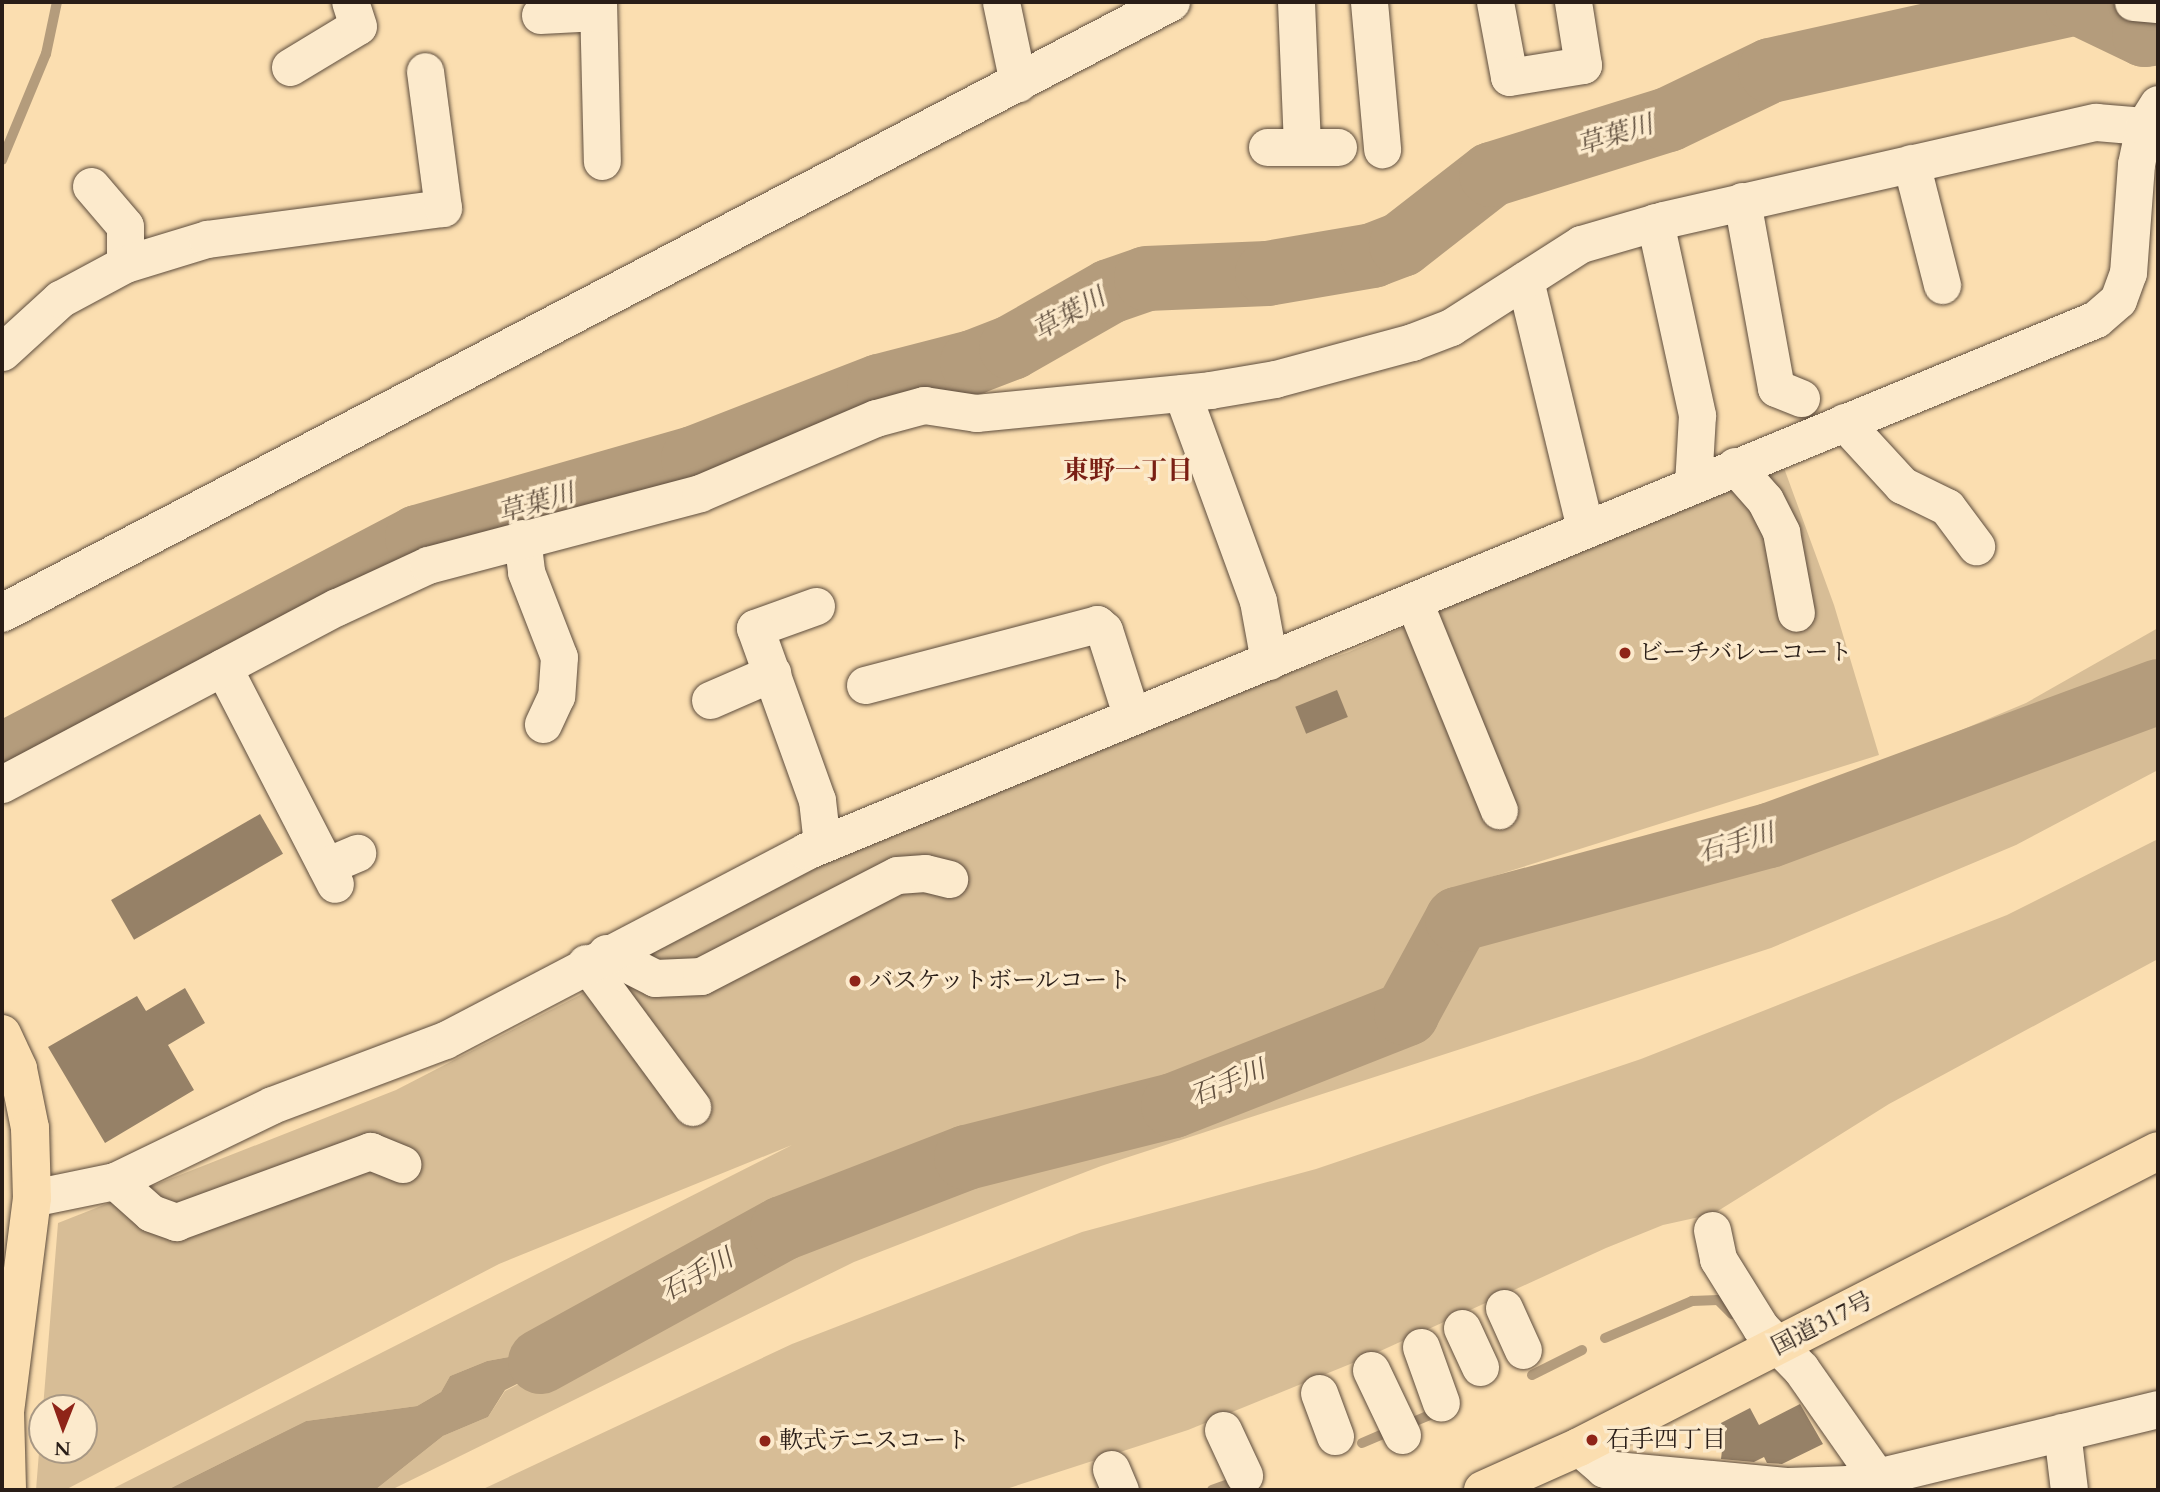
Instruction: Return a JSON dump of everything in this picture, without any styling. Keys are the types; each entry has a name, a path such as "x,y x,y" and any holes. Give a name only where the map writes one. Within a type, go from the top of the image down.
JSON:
{"main road":[{"path":"2,1034 18,1069 30,1128 32,1198 9,1312 4,1412 7,1490"},
{"name":"国道317号","path":"1491,1489 1579,1447 2158,1151"}],"street":[{"path":"290,67 358,26 350,2"},
{"path":"1000,2 1018,83"},
{"path":"1296,2 1284,147 1338,147"},
{"path":"1369,2 1382,149"},
{"path":"1495,2 1509,77 1583,65 1573,2"},
{"path":"2133,2 2158,5"},
{"path":"2,613 1018,83 1153,6"},
{"path":"540,15 598,7 602,161"},
{"path":"2,352 61,299 125,264 207,239 443,208 425,71"},
{"path":"2,785 223,667 428,565 700,493 876,418 924,405 976,413 1182,393 1275,379 1412,342 1451,327 1581,244 1655,222 1742,201 2096,122 2151,115 2136,164 2128,273 2118,300 2096,319 1584,528 1414,602 1131,714 822,844 596,958 445,1040 272,1105 115,1181 32,1198"},
{"path":"1911,163 1941,285"},
{"path":"91,186 125,226 125,264"},
{"path":"1742,201 1776,388 1801,398"},
{"path":"1655,222 1697,415 1693,484"},
{"path":"1525,280 1584,528"},
{"path":"1182,393 1258,601 1269,661"},
{"path":"1844,422 1902,485 1947,508 1976,546"},
{"path":"1735,467 1765,500 1781,532 1796,612"},
{"path":"522,538 526,572 559,657 556,696 543,724"},
{"path":"1414,602 1499,810"},
{"path":"816,606 755,628 817,800 822,844"},
{"path":"865,685 1097,624 1104,630 1131,714"},
{"path":"223,667 339,868"},
{"path":"710,700 772,673"},
{"path":"596,958 655,978 701,976 897,875 925,873 950,879"},
{"path":"596,958 692,1107"},
{"path":"115,1181 151,1213 176,1222 370,1151 402,1164"},
{"path":"1712,1230 1717,1259 1778,1346 1801,1369 1878,1479"},
{"path":"1504,1308 1523,1350"},
{"path":"1462,1328 1480,1367"},
{"path":"1421,1347 1441,1403"},
{"path":"1371,1370 1402,1435"},
{"path":"1319,1393 1335,1436"},
{"path":"1579,1447 1589,1461 1618,1480 1826,1488 1878,1479 1962,1474 2062,1433 2158,1409"},
{"path":"1223,1430 1244,1475"},
{"path":"2062,1433 2070,1490"}],"shaded area":[{"path":"1780,457 1834,605 1879,755 1440,893 1770,810 2026,703 2158,628 2158,681 2055,726 2158,702 2158,770 2016,845 1771,948 1101,1166 854,1262 391,1490 375,1490 443,1436 488,1417 505,1391 601,1342 616,1319 526,1354 487,1361 450,1376 441,1392 417,1406 306,1421 167,1490 110,1490 792,1145 499,1264 65,1490 36,1490 38,1464 98,1464 98,1394 44,1394 58,1223 396,1090 580,995 689,925 810,862 1124,730 1349,652"},
{"path":"2158,681 2158,702 2050,728"},
{"path":"2158,839 2158,959 1889,1104 1713,1214 1663,1225 1606,1248 1365,1358 1188,1430 1003,1490 481,1490 792,1344 1082,1232 1316,1169 1641,1059 2007,915"},
{"path":"617,1318 601,1342 505,1390 488,1417 443,1436 375,1490 167,1490 306,1421 417,1406 441,1392 450,1376 487,1361 526,1354"}],"building":[{"path":"1337,690 1348,717 1306,734 1295,707"},
{"path":"260,814 283,854 134,940 111,900"},
{"path":"185,988 205,1023 168,1045 194,1090 105,1143 48,1047 137,996 146,1011"},
{"path":"1800,1404 1823,1444 1782,1464 1767,1463 1764,1457 1754,1462 1721,1459 1724,1433 1719,1424 1750,1408 1759,1425"}],"waterway":[{"path":"2,160 46,54 57,2"},
{"name":"草葉川","path":"2,755 417,537 693,458 879,386 972,362 1011,347 1109,291 1146,278 1267,273 1372,255 1401,244 1491,174 1668,119 1770,70 2077,2 2144,34 2158,32"},
{"path":"2103,14 2114,7"},
{"name":"石手川","path":"540,1361 782,1228 966,1157 1173,1105 1406,1013 1457,919 1769,835 2158,691"},
{"path":"1605,1338 1692,1301 1718,1300 1732,1314"},
{"path":"1532,1375 1582,1350"},
{"path":"1406,1425 1434,1413"},
{"path":"1362,1443 1393,1430"},
{"path":"1212,1490 1234,1482"}],"place":[{"name":"ビーチバレーコート","path":"1625,653"},
{"name":"バスケットボールコート","path":"855,981"},
{"name":"石手四丁目","path":"1592,1440"},
{"name":"軟式テニスコート","path":"765,1441"}],"district":[{"name":"東野一丁目","path":"1128,471"}]}
